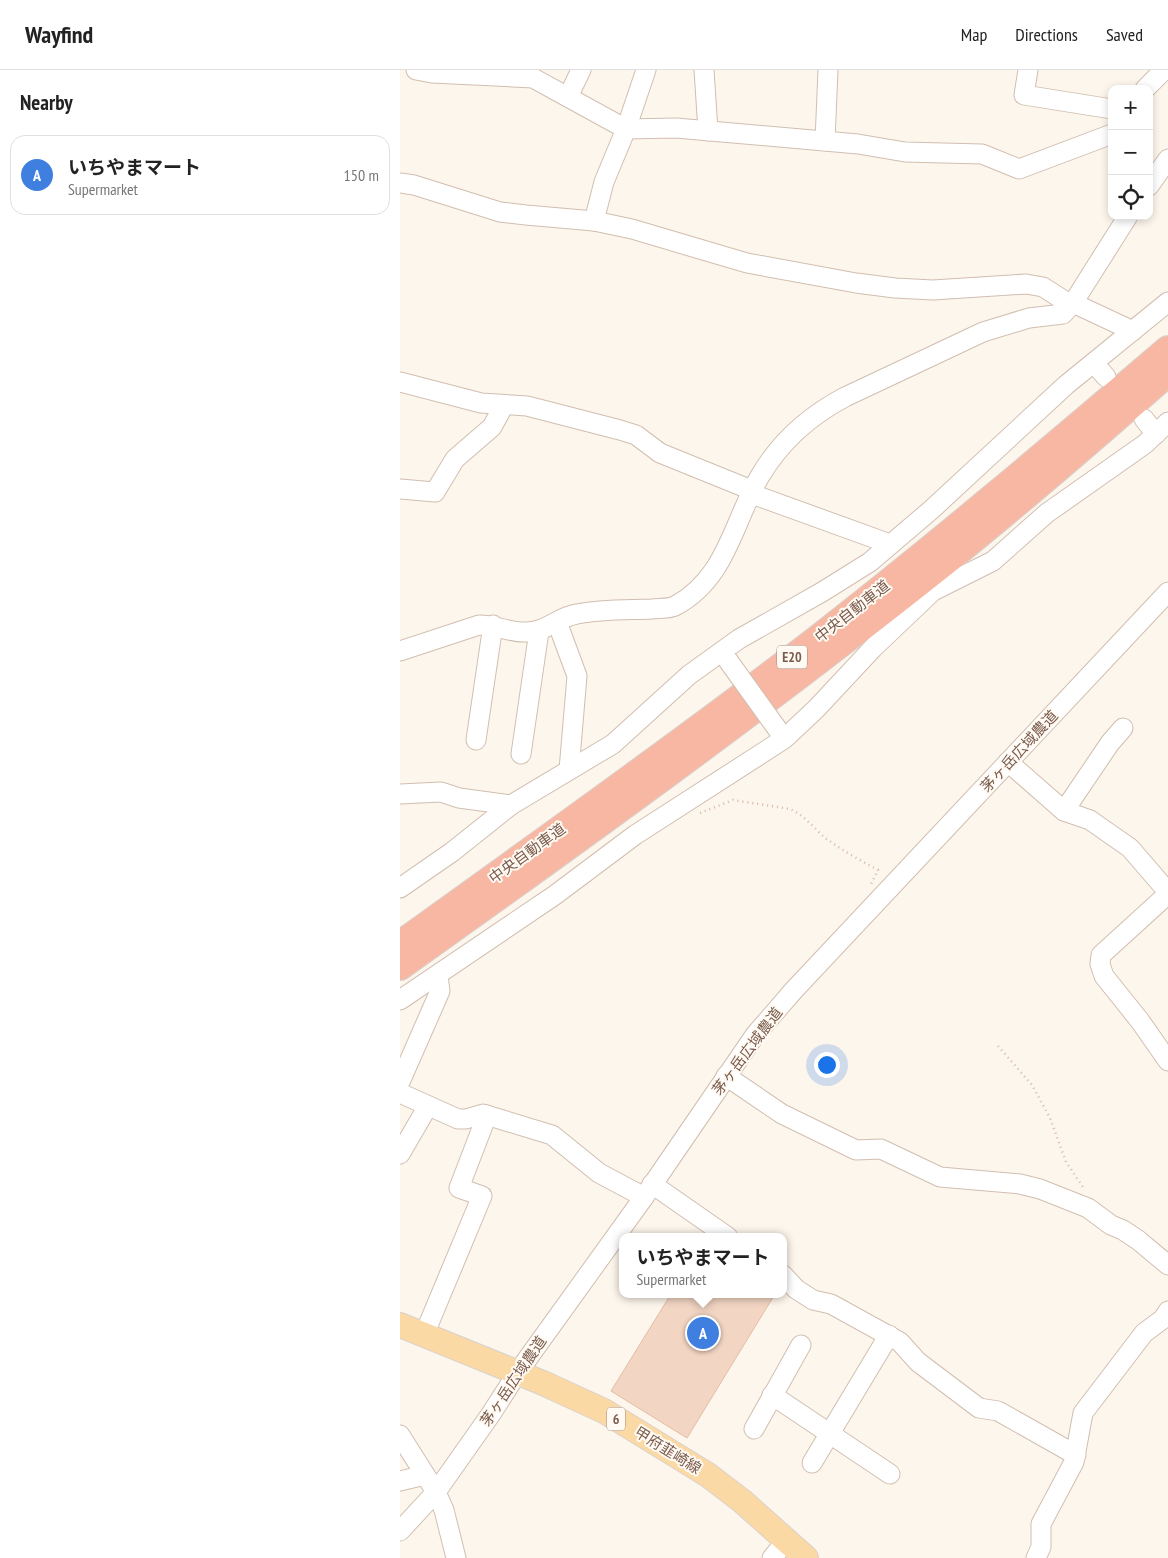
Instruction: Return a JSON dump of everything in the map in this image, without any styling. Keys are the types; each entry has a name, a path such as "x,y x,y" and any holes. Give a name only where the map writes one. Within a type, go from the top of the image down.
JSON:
{"highway":[{"name":"中央自動車道","path":"400,944 706,723 815,640 954,530 1168,349"},
{"name":"中央自動車道","path":"400,967 577,840 827,655 965,546 1168,373"}],"main road":[{"name":"甲府韮崎線","path":"400,1325 518,1372 604,1411 708,1475 742,1502 779,1549 806,1558"}],"street":[{"path":"416,70 432,73 533,78 626,129 676,128 825,140 905,152 982,154 1019,169 1108,136"},
{"path":"568,97 581,70"},
{"path":"594,221 604,182 626,129 646,70"},
{"path":"704,70 708,131"},
{"path":"825,140 828,70"},
{"path":"1028,70 1024,95 1108,108"},
{"path":"1153,180 1168,159"},
{"path":"400,183 414,185 500,212 526,216 594,221 632,229 747,263 856,284 934,290 1026,284 1043,287 1072,304 1133,331"},
{"path":"400,652 479,625 493,625 524,632 539,631 576,614 673,607 699,590 715,571 759,478 772,457 806,422 825,408 984,332 1029,318 1063,314 1072,304 1125,220"},
{"path":"400,888 452,852 511,805 613,744 689,675 724,656 739,640 870,562 930,510 1066,385 1100,370 1133,331 1168,302"},
{"path":"400,382 481,403 526,406 636,436 660,453 744,487 752,494 890,544"},
{"path":"400,489 436,492 455,459 492,427 504,405"},
{"path":"400,1000 555,895 816,708 873,648 933,591 994,560 1047,513 1146,444 1162,428 1144,419"},
{"name":"茅ヶ岳広域農道","path":"400,1530 436,1492 755,1035 794,990 1168,592"},
{"path":"557,622 577,676 569,770"},
{"path":"476,740 493,625"},
{"path":"521,754 539,631"},
{"path":"724,656 781,734"},
{"path":"1064,810 1110,742 1123,728"},
{"path":"1008,762 1064,810 1090,820 1130,848 1168,893 1101,955 1100,964 1104,976 1140,1021 1168,1061"},
{"path":"400,794 441,792 459,798 511,805"},
{"path":"400,1082 440,991 438,976"},
{"path":"726,1076 782,1114 856,1150 881,1149 940,1177 1020,1184 1040,1188 1088,1208 1111,1225 1138,1240 1168,1265"},
{"path":"400,1093 458,1119 466,1120 483,1114 552,1135 600,1173 648,1190 721,1233"},
{"path":"400,1154 428,1106"},
{"path":"424,1335 482,1196 459,1188 487,1115"},
{"path":"787,1279 796,1289 813,1300 831,1304 900,1342 918,1362 979,1408 998,1411 1076,1455"},
{"path":"1036,1558 1041,1547 1041,1524 1074,1462 1083,1413 1144,1333 1163,1319 1168,1312"},
{"path":"812,1464 889,1335"},
{"path":"754,1429 801,1345"},
{"path":"772,1395 890,1474"},
{"path":"400,1435 436,1492 444,1510 456,1558"},
{"path":"400,1481 425,1475"}],"path":[{"path":"698,814 733,800 790,809 798,813 824,836 848,853 878,870 868,891 878,900"},
{"path":"998,1046 1032,1085 1050,1118 1066,1162 1086,1191"}],"building":[{"path":"669,1298 773,1298 687,1438 611,1391"}],"place":[{"name":"いちやまマート","path":"703,1333"}]}
